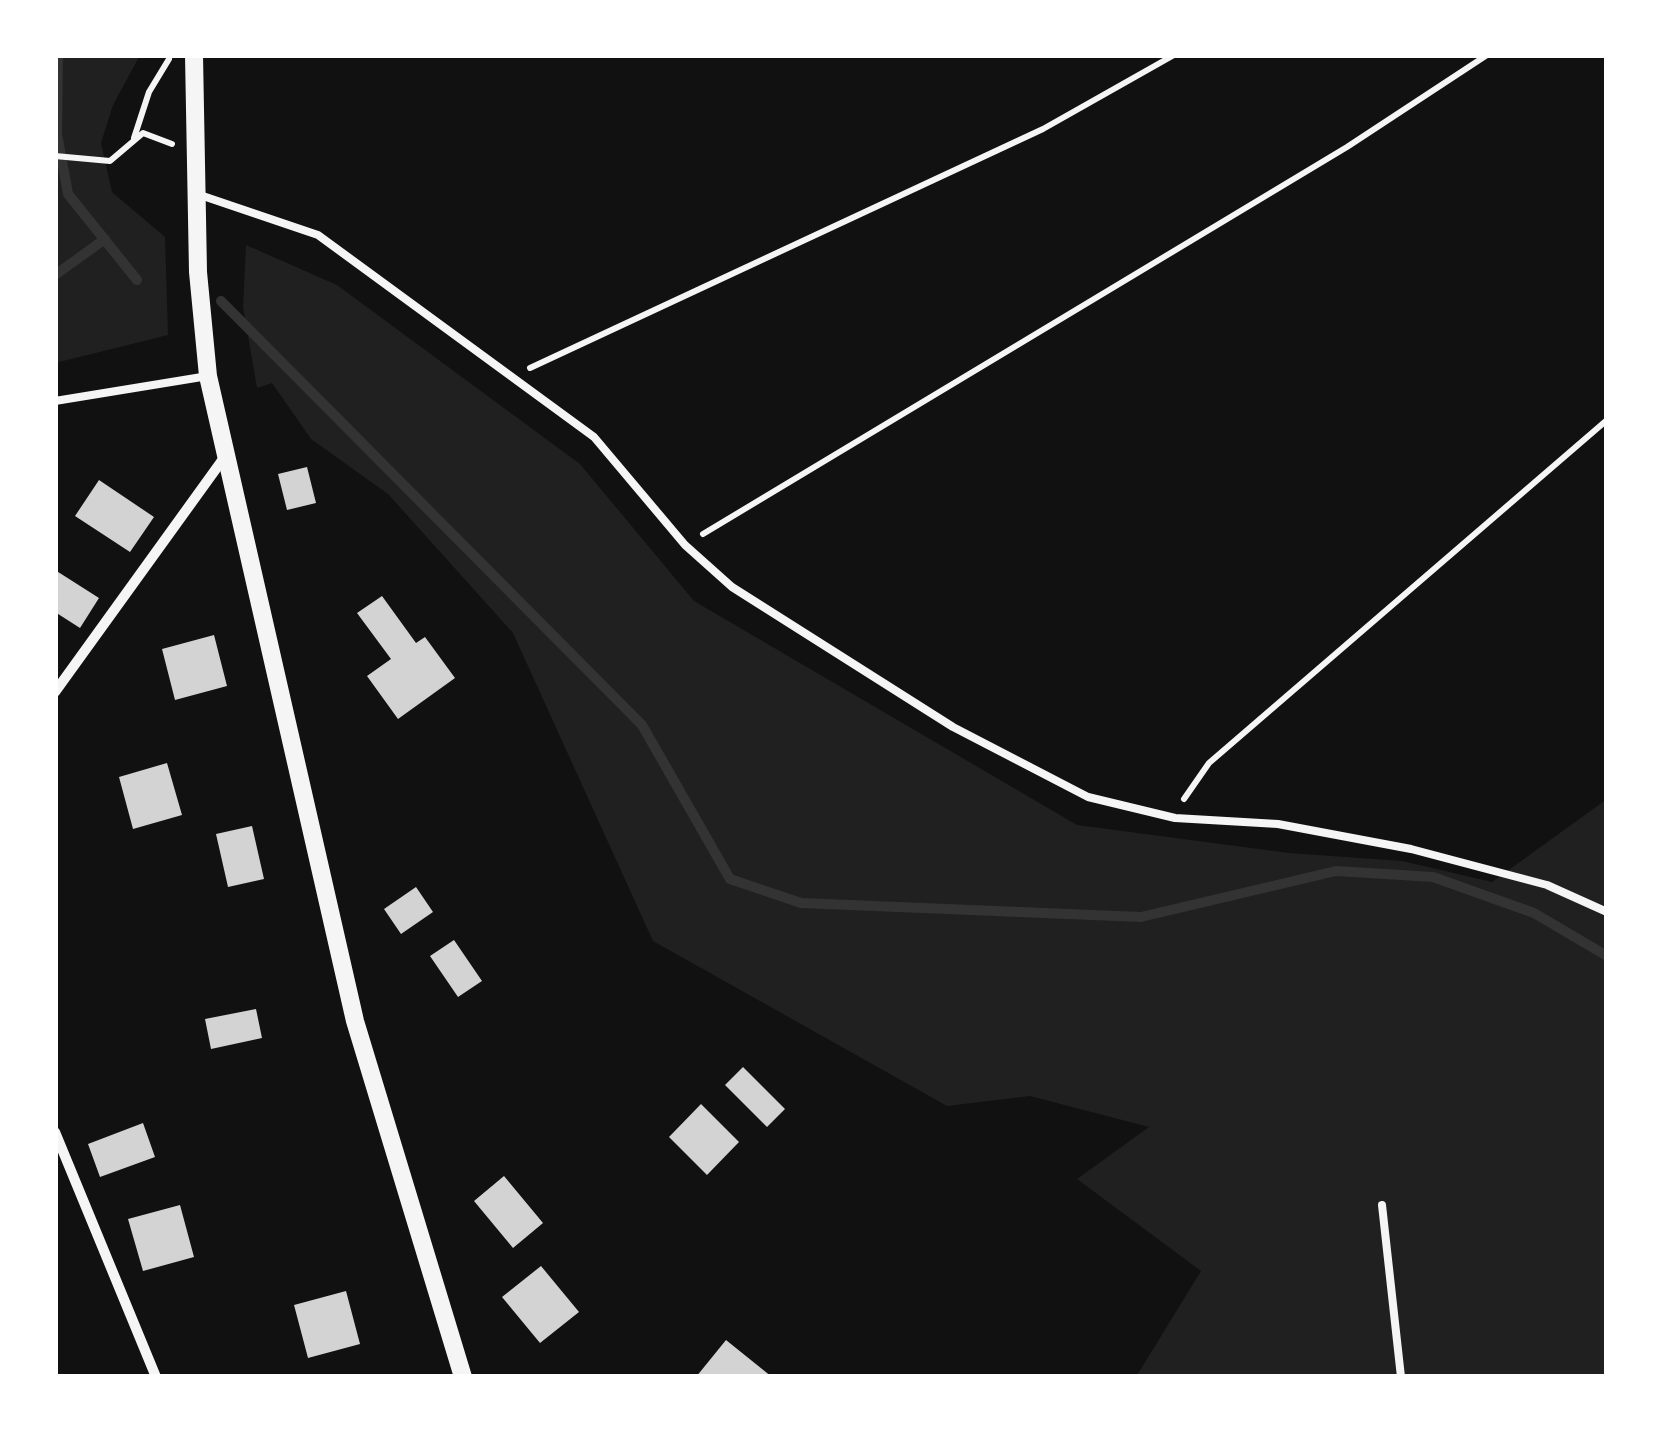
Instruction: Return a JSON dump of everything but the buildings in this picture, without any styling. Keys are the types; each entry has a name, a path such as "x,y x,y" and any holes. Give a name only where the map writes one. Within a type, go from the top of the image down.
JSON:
{"street":[{"path":"194,55 198,272 208,376 356,1020 464,1377"},
{"path":"55,692 226,455"},
{"path":"55,1132 156,1377"}],"lane":[{"path":"198,194 318,235 594,437 685,544 732,588 953,727 1088,797 1175,818 1278,824 1412,849 1547,885 1607,912"},
{"path":"55,401 208,376"},
{"path":"1382,1205 1401,1377"}],"path":[{"path":"55,156 118,158 134,139 149,92 172,55"},
{"path":"511,376 1043,129 1174,55"},
{"path":"685,544 1347,147 1487,55"},
{"path":"134,139 153,134 197,163"},
{"path":"1175,818 1194,779 1209,763 1607,420"}],"shaded area":[{"path":"55,55 140,55 113,105 101,143 112,192 165,237 168,335 55,363"},
{"path":"246,245 337,285 580,464 694,601 1077,825 1289,853 1402,861 1492,882 1607,799 1607,1377 1136,1377 1201,1271 1077,1179 1149,1127 1030,1096 947,1106 653,941 513,633 388,494 311,439 272,383 257,388 243,307"}],"waterway":[{"path":"58,55 57,134 68,194 137,280"},
{"path":"55,275 105,239"},
{"path":"221,301 642,725 730,879 801,903 1141,917 1336,871 1433,877 1534,913 1607,956"}]}
